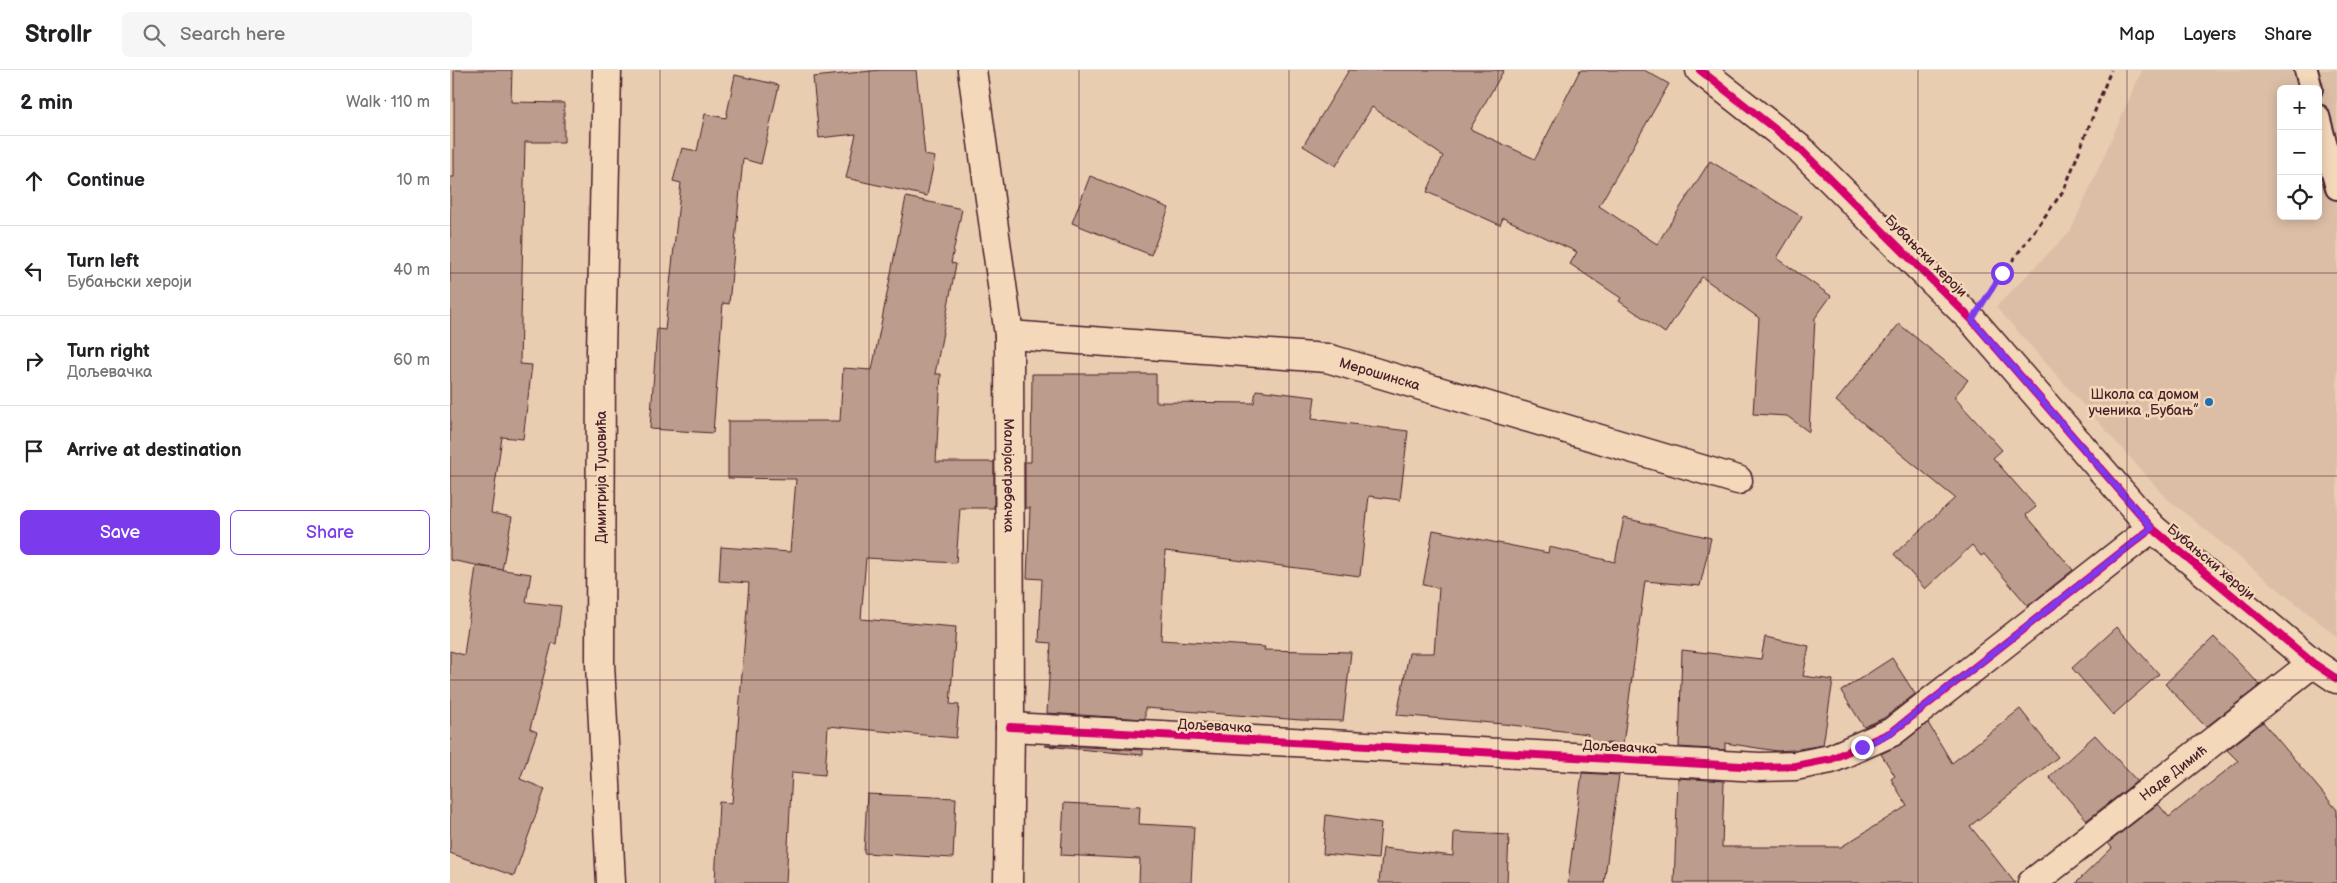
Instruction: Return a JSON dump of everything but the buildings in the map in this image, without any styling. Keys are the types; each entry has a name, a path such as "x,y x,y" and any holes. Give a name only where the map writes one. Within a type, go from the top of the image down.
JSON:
{"street":[{"name":"Димитрија Туцовића","path":"607,70 601,352 600,664 611,883"},
{"name":"Малојастребачка","path":"972,70 1009,335 1010,728 1008,883"},
{"name":"Бубањски хероји","path":"1700,70 1799,148 1972,320 2152,528 2313,663 2337,679"},
{"name":"Мерошинска","path":"1009,335 1327,358 1738,480"},
{"name":"Дољевачка","path":"1010,728 1760,767 1795,766 1832,759 1892,732 2152,528"},
{"name":"Наде Димић","path":"2032,883 2313,663"}],"lane":[{"path":"2306,70 2310,85"},
{"path":"2322,130 2337,188"}],"path":[{"path":"1972,320 2002,273 2064,190 2111,70"}],"shaded area":[{"name":"Школа са домом ученика „Бубањ”","path":"2142,70 2337,70 2337,637 2165,497 1996,307 2071,230"}],"cycle path":[{"path":"1700,70 1799,148 1972,320 2152,528 2313,663 2337,679"},
{"path":"1010,727 1760,767 1795,766 1831,759 1892,732 2152,528"}],"place":[{"name":"Школа са домом ученика „Бубањ”","path":"2209,402"}],"route":[{"path":"1862,747 1892,732 2152,528 1972,320 2002,273"}]}
